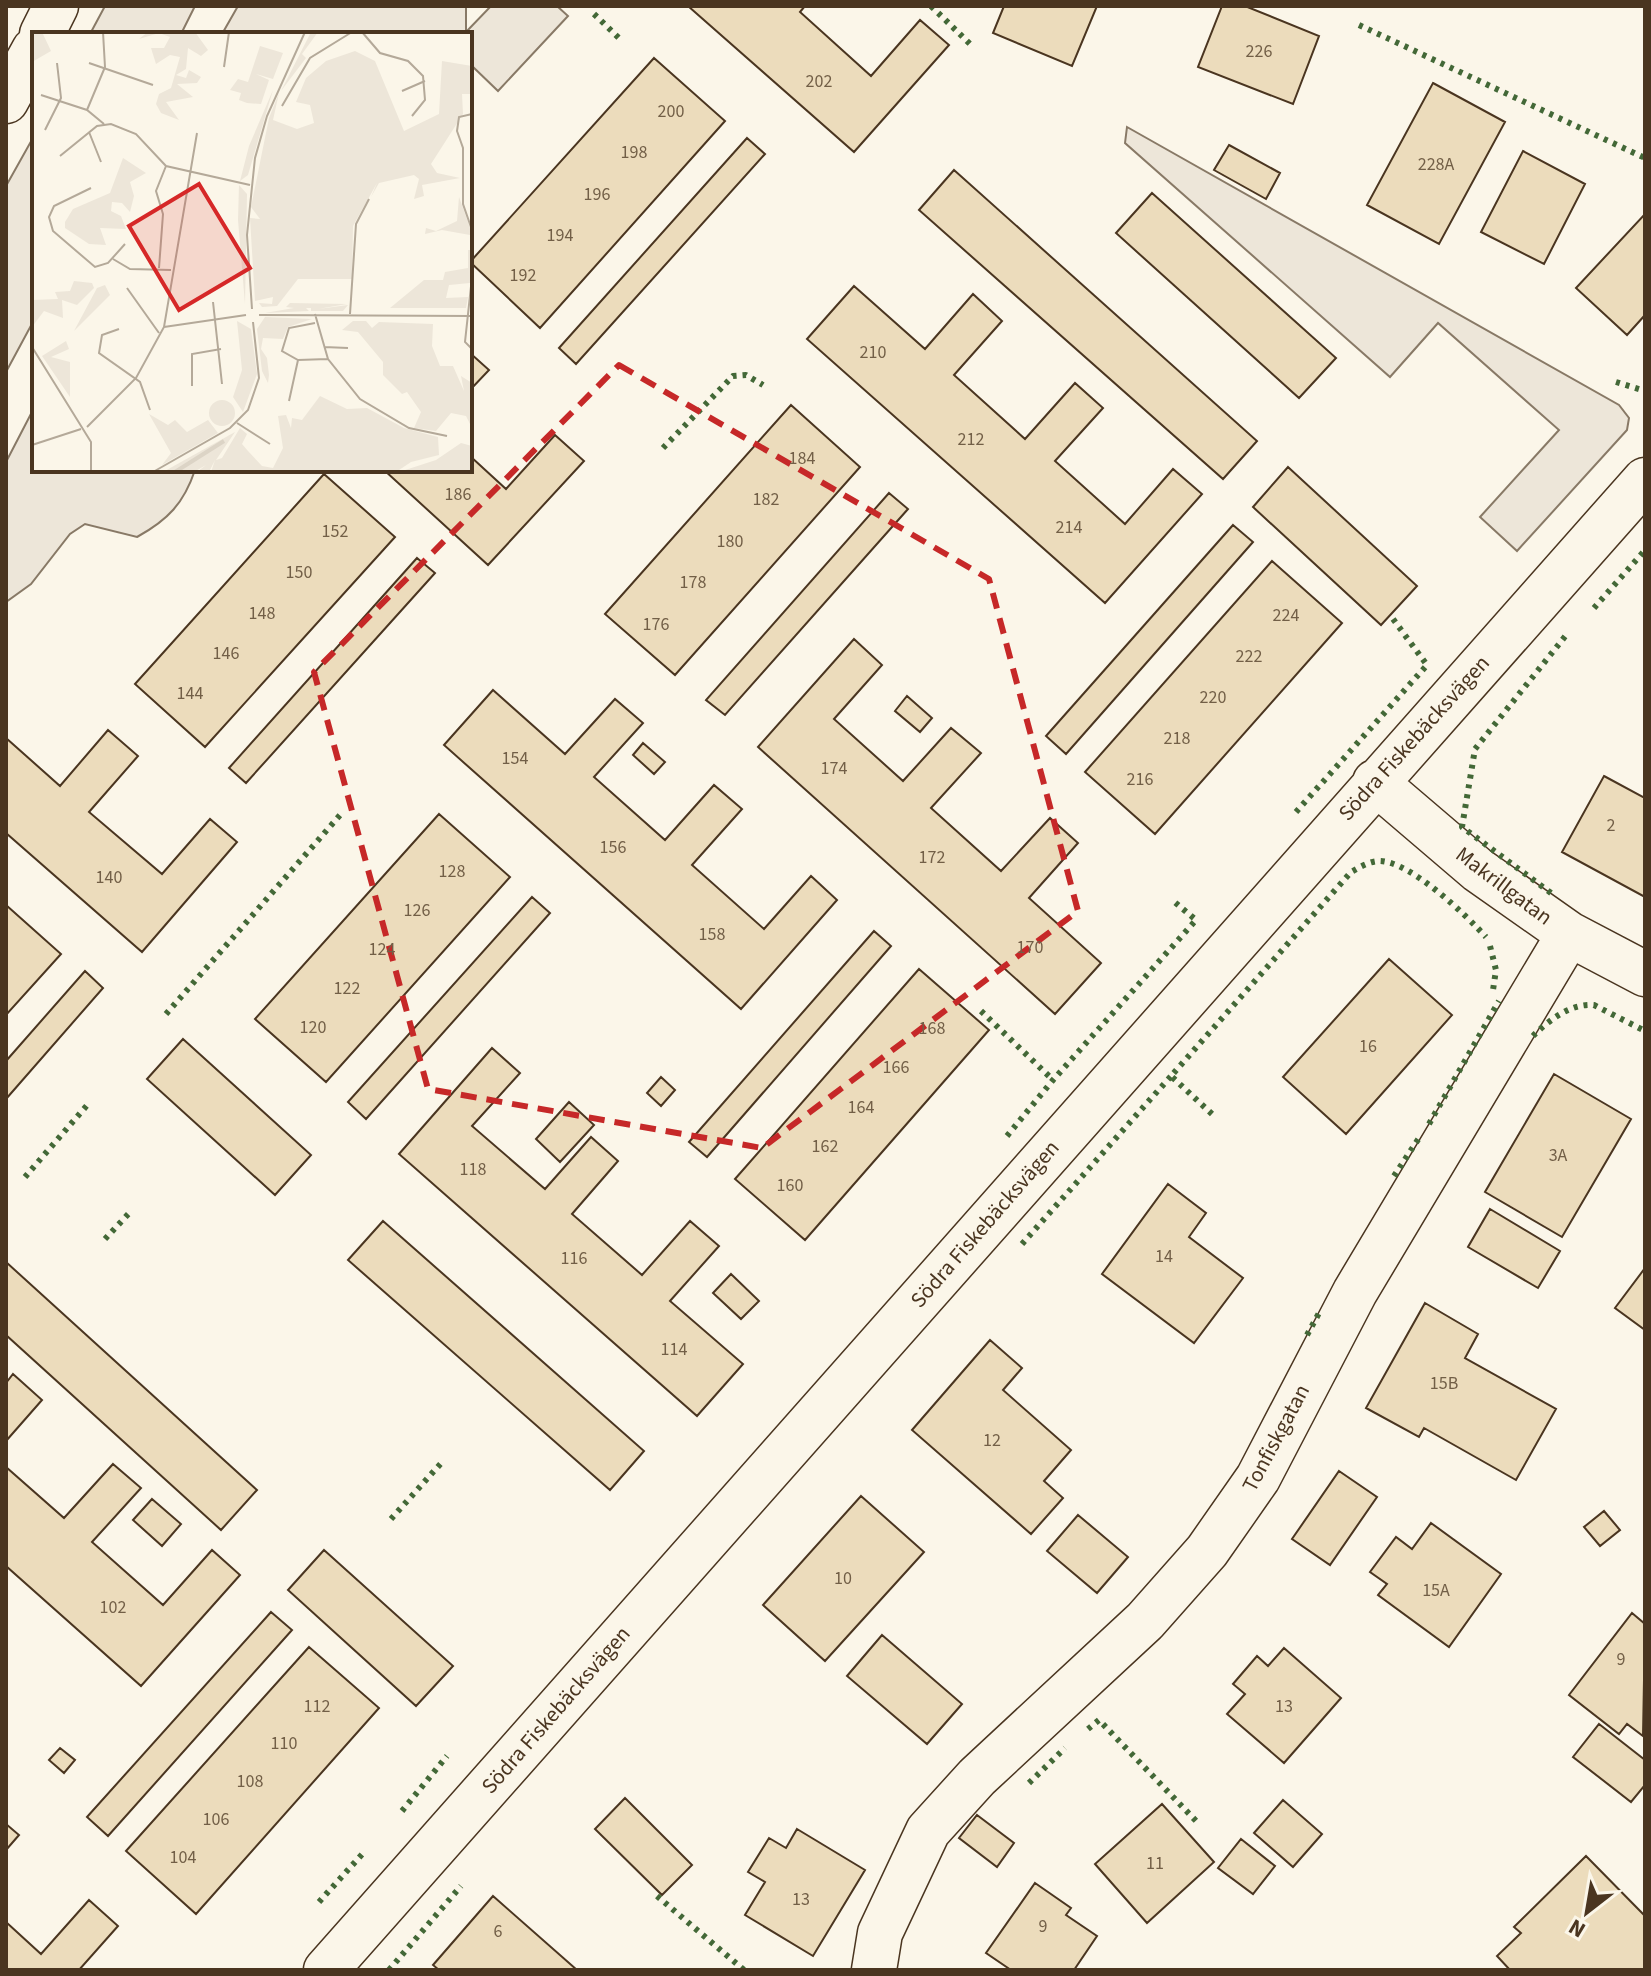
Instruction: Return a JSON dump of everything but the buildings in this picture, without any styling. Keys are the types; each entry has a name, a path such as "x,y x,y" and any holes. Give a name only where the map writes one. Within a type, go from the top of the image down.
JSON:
{"street":[{"path":"43,32 56,6"},
{"path":"6,101 32,54"},
{"name":"Södra Fiskebäcksvägen","path":"326,1970 1645,480"},
{"name":"Makrillgatan","path":"1375,782 1478,870 1569,934 1645,974"},
{"name":"Tonfiskgatan","path":"874,1970 880,1933 928,1831 977,1777 1145,1621 1207,1551 1258,1478 1355,1292 1569,934"}],"highlighted area":[{"path":"619,365 989,579 1078,911 762,1148 428,1089 314,672"}],"shaded area":[{"path":"105,6 195,6 182,32 91,32"},
{"path":"238,6 466,6 466,32 223,32"},
{"path":"491,6 557,6 568,16 498,91 472,66 472,32 466,32"},
{"path":"1127,127 1619,405 1629,418 1627,430 1517,551 1480,517 1559,430 1438,323 1390,377 1125,143"},
{"path":"32,140 32,324 6,372 6,186"},
{"path":"32,412 32,472 194,472 174,510 158,524 137,537 85,524 70,534 31,584 6,602 6,462"}],"hedge":[{"path":"931,6 970,44"},
{"path":"594,14 621,40"},
{"path":"1359,25 1645,158"},
{"path":"663,448 733,376 746,375 763,385"},
{"path":"1616,382 1645,391"},
{"path":"1594,608 1645,550"},
{"path":"1296,812 1427,665 1393,619"},
{"path":"1551,893 1462,827 1475,749 1567,634"},
{"path":"166,1014 341,814"},
{"path":"1212,1114 1171,1076 1351,872 1380,861 1407,870 1437,891 1486,937"},
{"path":"1007,1136 1196,920 1171,899"},
{"path":"1490,946 1496,970 1493,990"},
{"path":"1429,1124 1499,1001"},
{"path":"1533,1036 1561,1014 1585,1005 1594,1005 1645,1031"},
{"path":"981,1011 1053,1080"},
{"path":"1022,1244 1171,1076"},
{"path":"25,1177 89,1103"},
{"path":"1394,1176 1419,1138"},
{"path":"105,1239 132,1210"},
{"path":"1307,1335 1319,1313"},
{"path":"391,1519 443,1461"},
{"path":"1088,1729 1099,1720 1199,1824"},
{"path":"1029,1783 1065,1748"},
{"path":"402,1811 447,1756"},
{"path":"319,1902 365,1851"},
{"path":"389,1970 461,1886"},
{"path":"657,1896 744,1970"}]}
